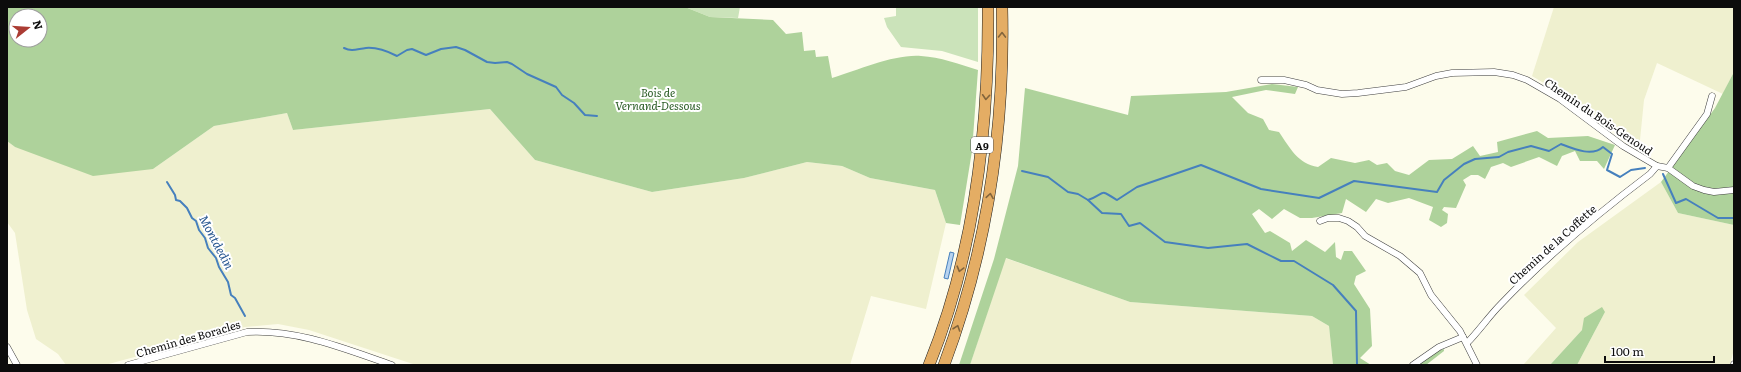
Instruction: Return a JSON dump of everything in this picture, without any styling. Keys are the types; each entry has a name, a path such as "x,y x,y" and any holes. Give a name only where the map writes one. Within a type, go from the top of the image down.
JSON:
{"highway":[{"name":"A9","path":"929,365 950,305 969,231 981,153 988,58 988,7"},
{"name":"A9","path":"944,365 964,306 983,234 996,148 1002,63 1002,7"}],"street":[{"name":"Chemin du Bois-Genoud","path":"1261,80 1284,80 1306,85 1317,90 1342,94 1406,87 1436,76 1452,73 1494,72 1513,75 1527,80 1560,99 1606,134 1657,166 1668,168 1693,186 1714,192 1734,190"},
{"path":"1668,168 1707,114 1712,96"},
{"name":"Chemin de la Coffette","path":"1467,343 1480,330 1500,305 1575,233 1650,174 1657,166"},
{"path":"1320,221 1328,218 1348,221 1358,227 1365,236 1400,256 1420,274 1431,295 1467,343 1477,365"},
{"name":"Chemin des Boracles","path":"128,365 247,332 262,331 279,332 306,337 392,365"},
{"path":"1412,365 1439,347 1463,337"},
{"path":"7,347 17,365"}],"green space":[{"name":"Bois de Vernand-Dessous","path":"7,7 685,7 710,17 773,20 786,34 802,32 804,51 815,50 816,57 828,56 832,78 876,63 911,56 921,56 950,61 978,70 972,151 960,225 946,223 935,190 870,178 842,166 807,162 744,178 652,192 535,160 490,109 293,130 287,113 214,126 153,169 93,176 15,147 7,141"},
{"path":"685,7 740,7 738,18 710,17"},
{"path":"896,7 978,7 978,62 942,51 901,47 887,27 884,18 896,16"},
{"path":"1554,7 1734,7 1734,72 1723,94 1657,63 1644,100 1639,150 1581,105 1532,76"},
{"path":"1734,72 1734,225 1678,213 1661,182 1715,108"},
{"path":"1272,84 1298,87 1295,94 1266,90 1232,97 1248,113 1263,119 1269,130 1279,132 1300,159 1305,163 1318,167 1331,158 1355,163 1369,160 1377,165 1387,163 1395,171 1409,175 1429,160 1452,159 1473,146 1480,156 1498,152 1497,142 1537,131 1548,138 1588,136 1615,145 1604,169 1597,161 1580,161 1575,151 1562,156 1557,166 1539,157 1511,167 1503,163 1491,167 1485,179 1478,175 1471,175 1463,180 1466,185 1456,208 1444,207 1442,210 1448,214 1447,223 1441,227 1429,220 1433,207 1409,198 1388,203 1376,199 1366,212 1346,199 1342,213 1312,218 1300,218 1284,209 1272,219 1259,209 1252,214 1265,233 1270,231 1290,243 1292,251 1306,240 1325,252 1335,242 1336,257 1341,260 1344,251 1352,251 1366,271 1356,276 1354,284 1370,309 1372,346 1360,358 1371,365 1333,365 1329,326 1312,316 1130,302 1006,258 970,365 959,365 994,259 1018,166 1025,88 1128,115 1131,96 1226,92"},
{"path":"490,109 535,160 652,192 744,178 807,162 842,166 870,178 935,190 946,223 926,309 871,296 850,365 416,365 309,330 278,324 245,327 105,365 66,365 58,354 36,339 27,310 15,233 7,222 7,141 15,147 153,169 214,126 287,113 293,130"},
{"path":"1661,182 1678,213 1734,225 1734,349 1730,365 1577,365 1605,312 1582,330 1550,365 1523,365 1556,328 1524,295 1578,242"},
{"path":"1005,258 1130,302 1312,316 1329,326 1333,365 970,365"},
{"path":"1602,307 1605,312 1577,365 1550,365 1582,330 1584,318"},
{"path":"1444,349 1444,351 1426,365 1418,365 1437,351"}],"water":[{"path":"950,252 954,253 948,279 944,278"}],"waterway":[{"path":"344,48 352,50 374,48 397,56 407,50 412,49 426,55 441,49 456,47 465,50 487,62 507,62 512,64 527,74 556,87 562,95 574,103 585,115 597,116"},
{"path":"1088,200 1102,193 1107,194 1117,200 1137,187 1201,165 1261,189 1319,198 1354,181 1437,192 1444,180 1464,164 1475,159 1499,157 1508,152 1531,146 1549,151 1561,144 1577,150 1588,152 1599,150 1603,147 1612,154 1607,170 1620,177 1631,170 1645,168"},
{"path":"1022,171 1048,177 1068,192 1078,194 1088,200 1102,213 1121,214 1129,226 1140,223 1165,242 1208,248 1247,244 1281,261 1294,261 1333,285 1356,311 1357,365"},
{"path":"1663,174 1676,203 1686,199 1718,218 1734,218"},
{"name":"Montdedin","path":"167,182 175,195 176,200 180,201 187,208 192,218 196,221 199,230 205,238 208,248 216,258 219,267 228,282 231,295 235,298 245,316"}]}
